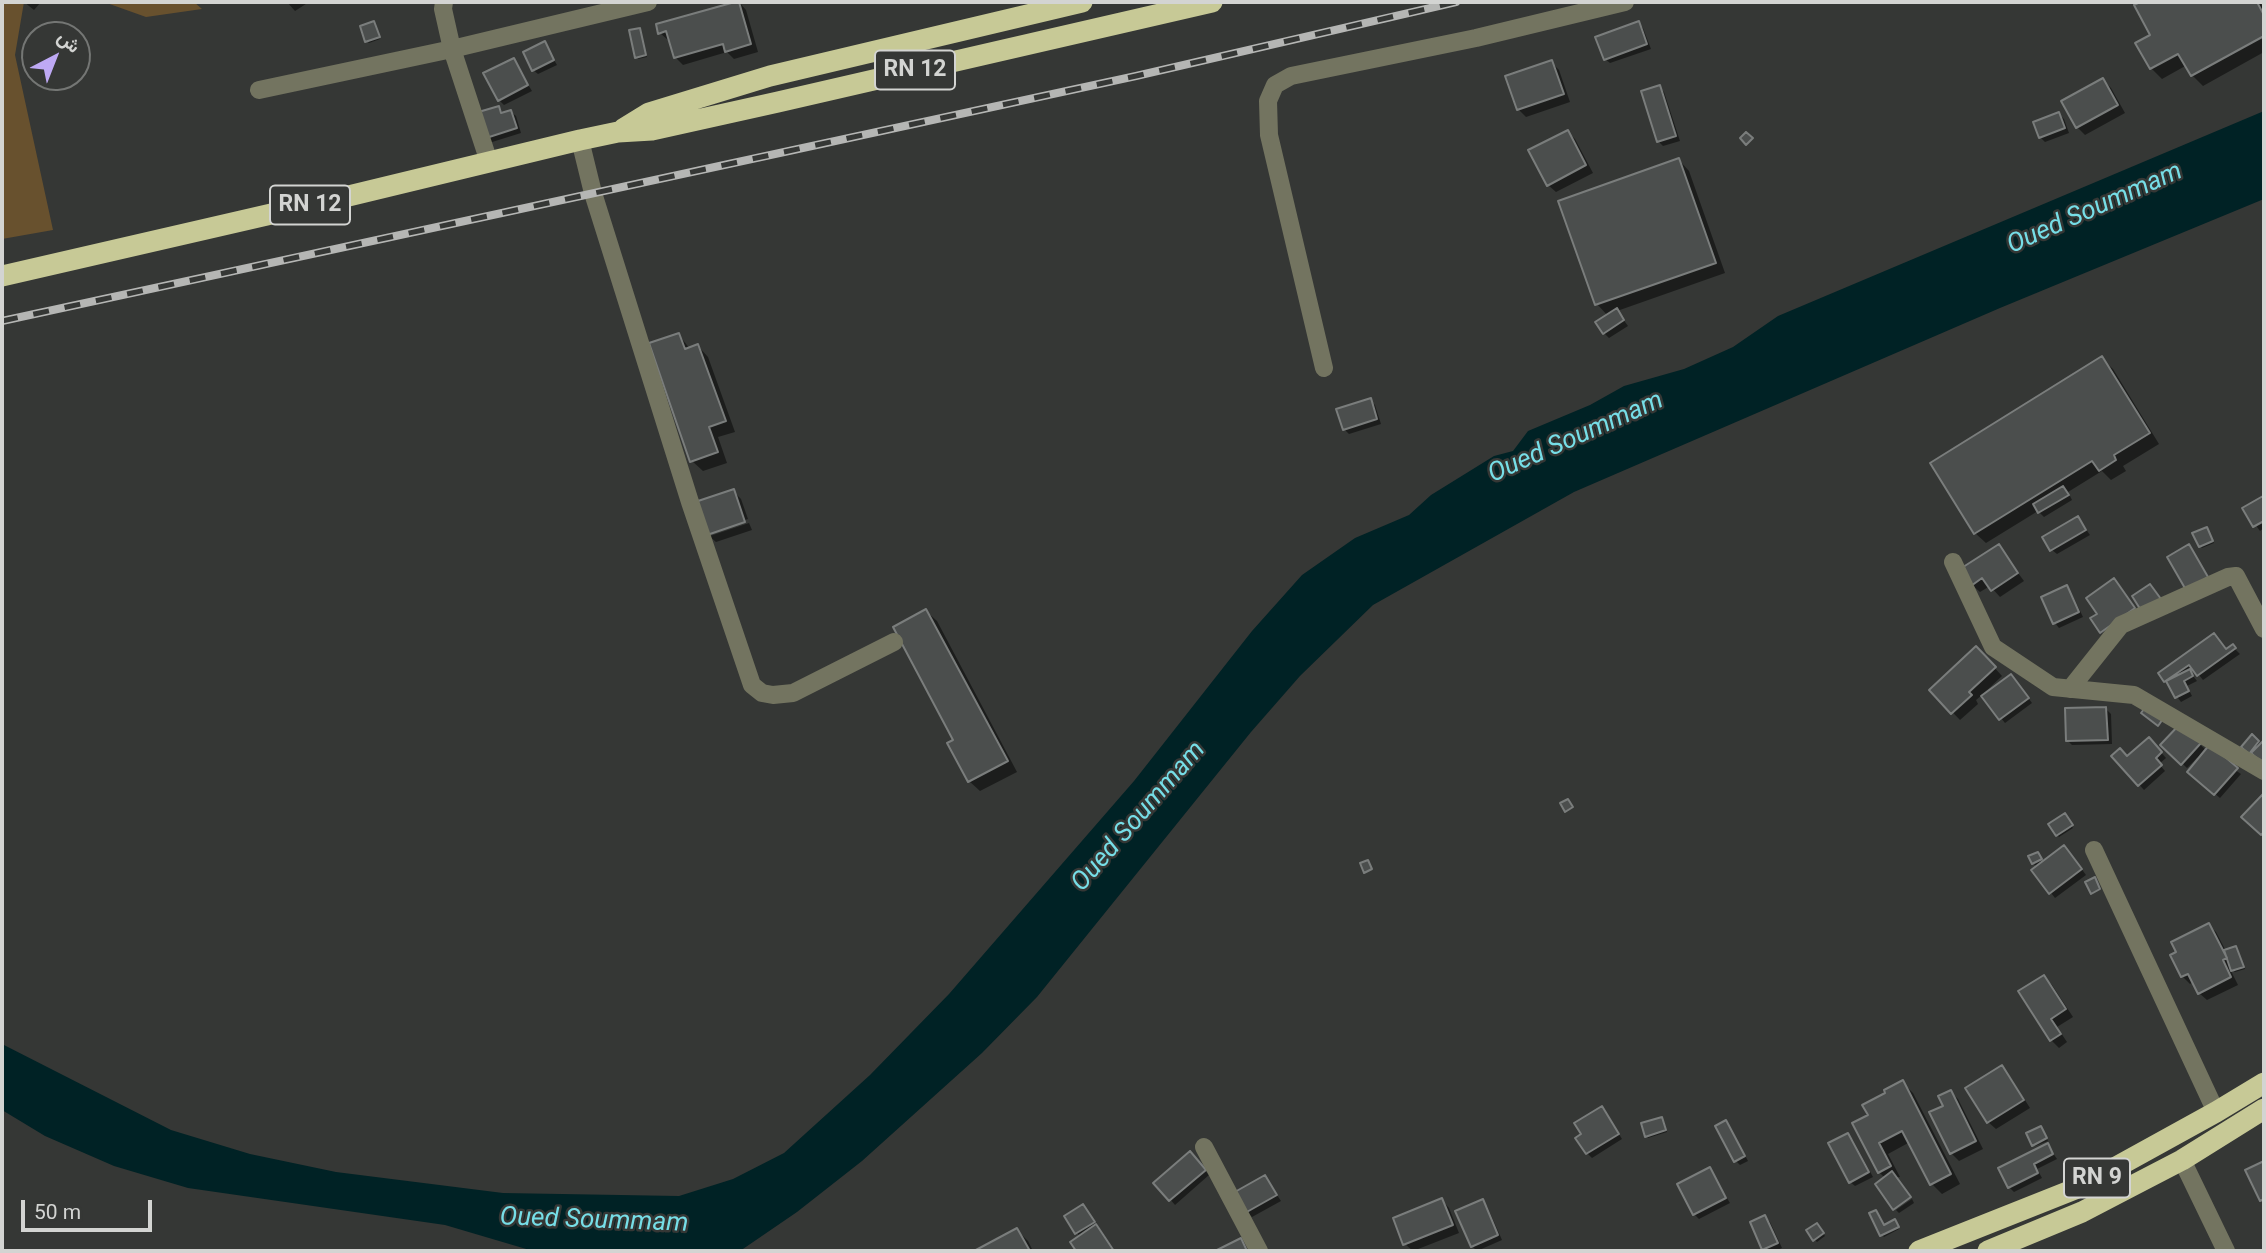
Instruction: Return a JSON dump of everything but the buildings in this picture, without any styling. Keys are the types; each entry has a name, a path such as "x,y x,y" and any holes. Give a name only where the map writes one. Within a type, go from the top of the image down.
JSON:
{"highway":[{"name":"RN 12","path":"618,132 649,113 770,76 1082,2"},
{"name":"RN 12","path":"2,276 580,140 618,132 652,130 1212,2"},
{"name":"RN 9","path":"1919,1251 2080,1186 2264,1083"},
{"name":"RN 9","path":"1988,1251 2082,1212 2182,1160 2264,1109"}],"street":[{"path":"444,2 443,9 452,49 489,162"},
{"path":"259,90 452,49 648,2"},
{"path":"1324,368 1269,135 1268,102 1275,85 1291,76 1476,38 1625,2"},
{"path":"580,140 593,193 690,502 752,685 762,693 793,693 894,642"},
{"path":"1954,562 1993,647 2053,687 2134,695 2264,771"},
{"path":"2070,689 2121,625 2228,577 2236,576 2264,629"},
{"path":"2094,850 2216,1112"},
{"path":"1204,1147 1259,1251"},
{"path":"2182,1160 2226,1251"}],"shaded area":[{"path":"2,2 24,2 15,55 53,230 2,239"},
{"path":"104,2 194,2 202,9 146,17"}],"water":[{"name":"Oued Soummam","path":"2264,111 2264,199 2000,308 1574,492 1373,605 1300,676 1251,732 1037,997 982,1053 862,1161 797,1212 740,1251 533,1251 445,1225 188,1188 114,1166 45,1136 2,1110 2,1044 171,1130 250,1154 336,1172 503,1193 679,1196 733,1179 784,1153 870,1075 949,994 1134,781 1252,631 1302,575 1355,538 1409,515 1431,495 1494,456 1513,451 1528,431 1590,405 1624,386 1684,369 1733,347 1778,316"}],"railway":[{"path":"2,321 1136,76 1456,2"}]}
